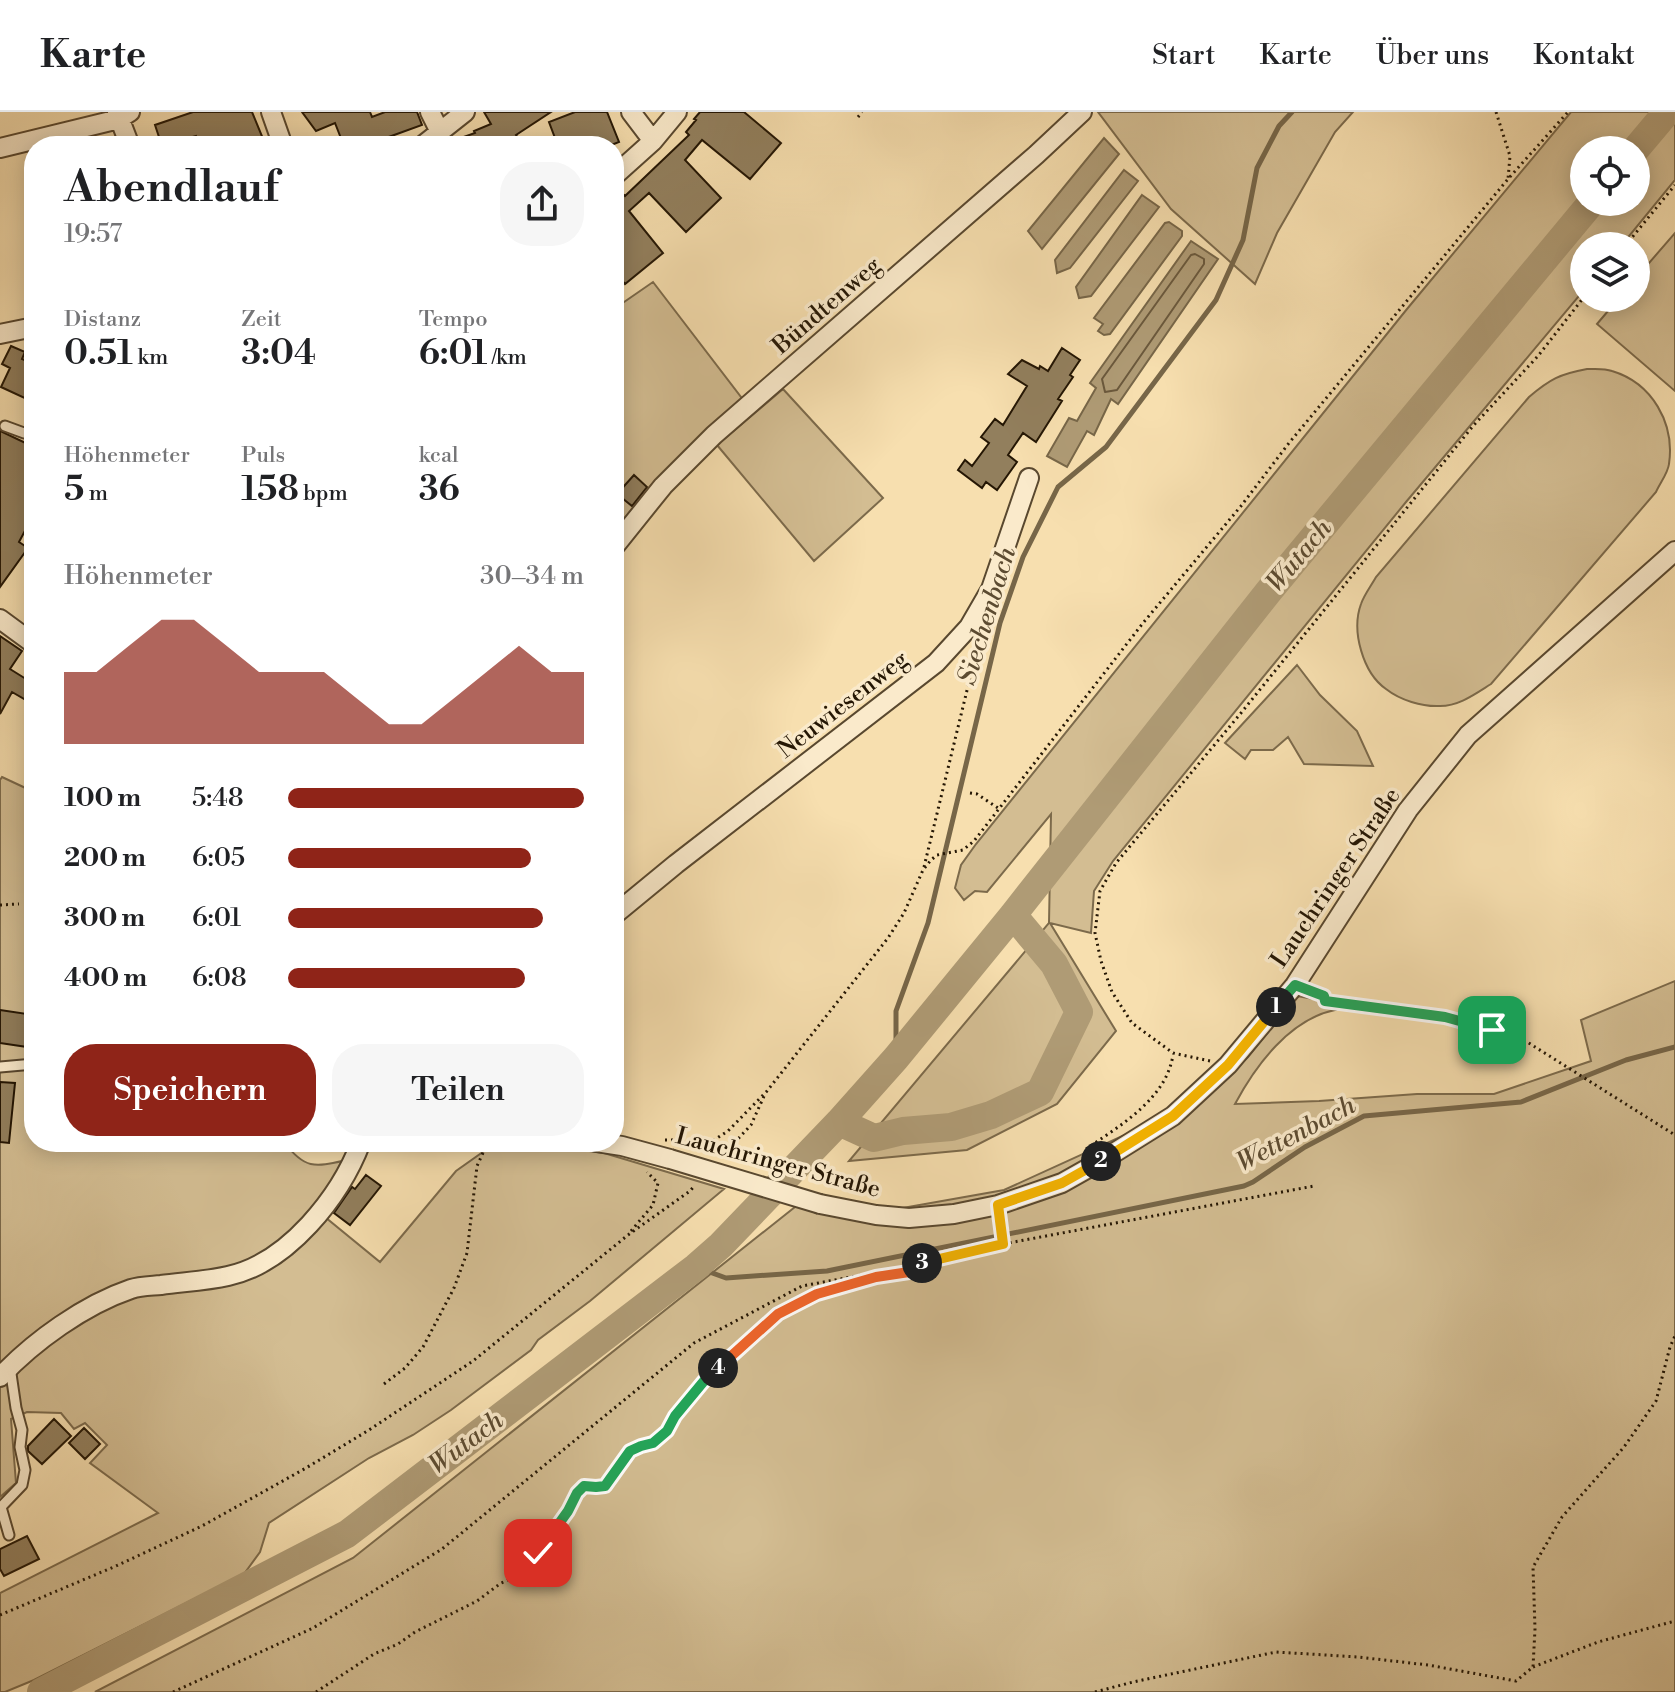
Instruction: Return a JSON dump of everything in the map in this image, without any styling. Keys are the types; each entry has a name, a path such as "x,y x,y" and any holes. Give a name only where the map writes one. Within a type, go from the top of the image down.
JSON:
{"street":[{"path":"271,112 279,136"},
{"path":"430,112 440,132"},
{"path":"435,136 465,112"},
{"path":"631,112 653,141"},
{"path":"624,167 653,141 677,112"},
{"name":"Bündtenweg","path":"624,535 663,486 714,435 1082,112"},
{"path":"43,136 122,114 128,136"},
{"path":"0,148 24,141"},
{"path":"0,334 24,329"},
{"name":"Neuwiesenweg","path":"624,907 936,663 954,645 969,627 991,589 1029,478"},
{"name":"Lauchringer Straße","path":"624,1147 820,1204 909,1218 954,1214 998,1205 1062,1183 1101,1161 1173,1116 1228,1065 1295,985 1408,810 1468,735 1675,551"},
{"path":"0,619 24,637"},
{"path":"5,1372 47,1336 109,1297 135,1288 227,1276 251,1270 270,1260 289,1245 324,1207 357,1152"}],"lane":[{"path":"5,426 24,433"},
{"path":"0,1067 24,1065"},
{"path":"5,1372 22,1430 20,1447 25,1470 22,1485 1,1507 9,1535"}],"path":[{"path":"858,117 862,112"},
{"path":"1496,112 1510,156 1508,179"},
{"path":"923,870 937,855 963,850 974,841 1143,623 1508,179 1568,112"},
{"path":"1636,232 1675,185"},
{"path":"1228,1065 1173,1053 1132,1023 1112,992 1101,961 1095,933 1100,891 1116,863 1473,426 1538,356 1572,312"},
{"path":"665,1140 714,1140 728,1131 767,1091 888,938 904,913 923,870 980,634"},
{"path":"970,793 977,794 999,809"},
{"path":"0,905 19,904"},
{"path":"1295,985 1324,996 1325,1001 1445,1017 1524,1040 1675,1135"},
{"path":"1085,1149 1147,1105 1170,1071 1173,1053"},
{"path":"0,1615 202,1526 369,1430 473,1361 628,1235 653,1205 658,1183 624,1148"},
{"path":"384,1384 405,1368 423,1347 454,1288 467,1253 477,1166 483,1152"},
{"path":"173,1692 313,1628 442,1549 694,1343 802,1286 922,1264 1003,1244 1314,1186"},
{"path":"998,1205 1003,1244"},
{"path":"316,1692 374,1654 477,1601 501,1583 527,1572 577,1493 584,1486 605,1486 630,1451 653,1443 667,1431 675,1416 704,1381 778,1314 817,1294 876,1277 909,1272 922,1264"},
{"path":"1533,1667 1533,1567 1562,1517 1624,1447 1656,1401 1675,1336"},
{"path":"1095,1692 1276,1652 1428,1665 1516,1681 1533,1667 1598,1642 1675,1621"}],"shaded area":[{"path":"1098,112 1353,112 1335,132 1277,233 1255,284 1171,209"},
{"path":"1571,112 1675,112 1675,180 1650,211 1650,136 1570,136 1570,216 1646,216 1632,232 1570,232 1570,307 1113,861 1094,891 1091,933 1050,923 1116,1031 1057,1104 967,1150 849,1161 1049,923 1051,814 987,892 975,891 964,900 955,888 961,865 1407,309"},
{"path":"1675,233 1675,391 1597,324 1607,312 1650,312 1650,262"},
{"path":"653,282 744,401 624,527 624,302"},
{"path":"1587,369 1606,369 1626,377 1639,385 1658,407 1670,449 1666,474 1656,492 1491,684 1467,699 1447,705 1419,704 1392,693 1371,673 1358,639 1358,615 1368,590 1529,397 1556,378"},
{"path":"783,389 883,498 814,561 717,445"},
{"path":"1297,665 1320,695 1357,731 1373,766 1304,764 1288,737 1273,750 1251,750 1245,759 1225,743"},
{"path":"2,777 24,787 24,1152 292,1152 311,1164 347,1160 314,1208 380,1262 456,1171 483,1152 604,1153 724,1189 590,1301 538,1340 531,1350 451,1410 369,1458 269,1523 260,1552 244,1574 5,1692 0,1692 0,1593 158,1513 90,1463 107,1445 85,1423 74,1429 61,1413 27,1412 11,1419 16,1483 0,1497"},
{"path":"1675,981 1675,1692 95,1692 353,1558 800,1203 897,1209 1004,1190 1188,1106 1196,1106 1248,1057 1297,996 1325,1001 1335,1010 1303,1023 1289,1033 1264,1059 1235,1104 1417,1094 1494,1094 1591,1061 1581,1020"}],"water":[{"path":"1104,138 1119,154 1042,249 1028,231"},
{"path":"1124,170 1138,181 1070,268 1057,273 1055,260"},
{"path":"1142,195 1159,207 1091,296 1079,298 1076,287"},
{"path":"1169,222 1182,231 1182,236 1110,334 1104,335 1098,331 1103,324 1094,318 1165,223"},
{"path":"1191,241 1218,259 1118,404 1111,399 1094,435 1087,431 1067,467 1047,456 1069,418 1077,421 1096,388 1090,383"}],"building":[{"path":"193,112 252,112 262,136 159,136 155,125"},
{"path":"302,112 370,112 372,117 385,112 417,112 422,125 392,136 340,136 335,123 316,131"},
{"path":"484,112 551,112 517,136 467,136 491,124"},
{"path":"575,112 607,112 617,136 554,136 549,122"},
{"path":"700,112 744,112 781,143 750,179 702,140 685,160 721,198 686,232 649,193 629,211 663,253 625,284 624,195 689,135 686,132"},
{"path":"11,346 24,352 24,398 1,387 10,368 2,364"},
{"path":"1062,348 1080,360 1058,399 1062,401 1036,442 1023,433 1008,455 1017,462 997,490 986,482 982,488 958,470 965,460 972,466 989,443 981,437 995,419 1003,425 1027,386 1008,374 1022,360 1048,371"},
{"path":"0,431 24,442 24,533 19,542 24,545 24,554 0,587"},
{"path":"634,475 647,487 632,506 624,500 624,486"},
{"path":"0,636 22,651 10,669 24,678 24,699 12,692 0,714"},
{"path":"0,1010 24,1014 24,1047 0,1043"},
{"path":"0,1082 15,1083 9,1143 0,1142"},
{"path":"366,1175 381,1186 350,1225 334,1213 352,1187 355,1189"},
{"path":"54,1419 71,1436 42,1464 28,1451 28,1446"},
{"path":"84,1428 100,1444 85,1459 69,1443"},
{"path":"27,1536 39,1559 4,1576 0,1569 0,1549"}],"waterway":[{"name":"Siechenbach","path":"896,1058 896,1011 928,923 1000,623 1023,557 1058,487 1106,447 1216,300 1243,240 1257,168 1279,126 1292,112"},
{"name":"Wutach","path":"1647,136 1667,112"},
{"name":"Wutach","path":"41,1692 347,1534 721,1245 896,1058 1269,591 1580,216"},
{"name":"Wutach","path":"839,1122 874,1138 903,1131 951,1127 991,1115 1040,1092 1079,1012 1054,964 1013,915"},
{"name":"Wettenbach","path":"696,1267 726,1278 827,1271 1244,1186 1305,1147 1364,1116 1521,1102 1626,1060 1675,1047"}],"route":[{"path":"538,1553 584,1486 605,1486 630,1451 653,1443 667,1431 675,1416 704,1381 778,1314 817,1294 842,1286 909,1272 922,1264 1003,1244 998,1205 1062,1183 1173,1116 1228,1065 1295,985 1324,996 1325,1001 1445,1017 1492,1030"}]}
